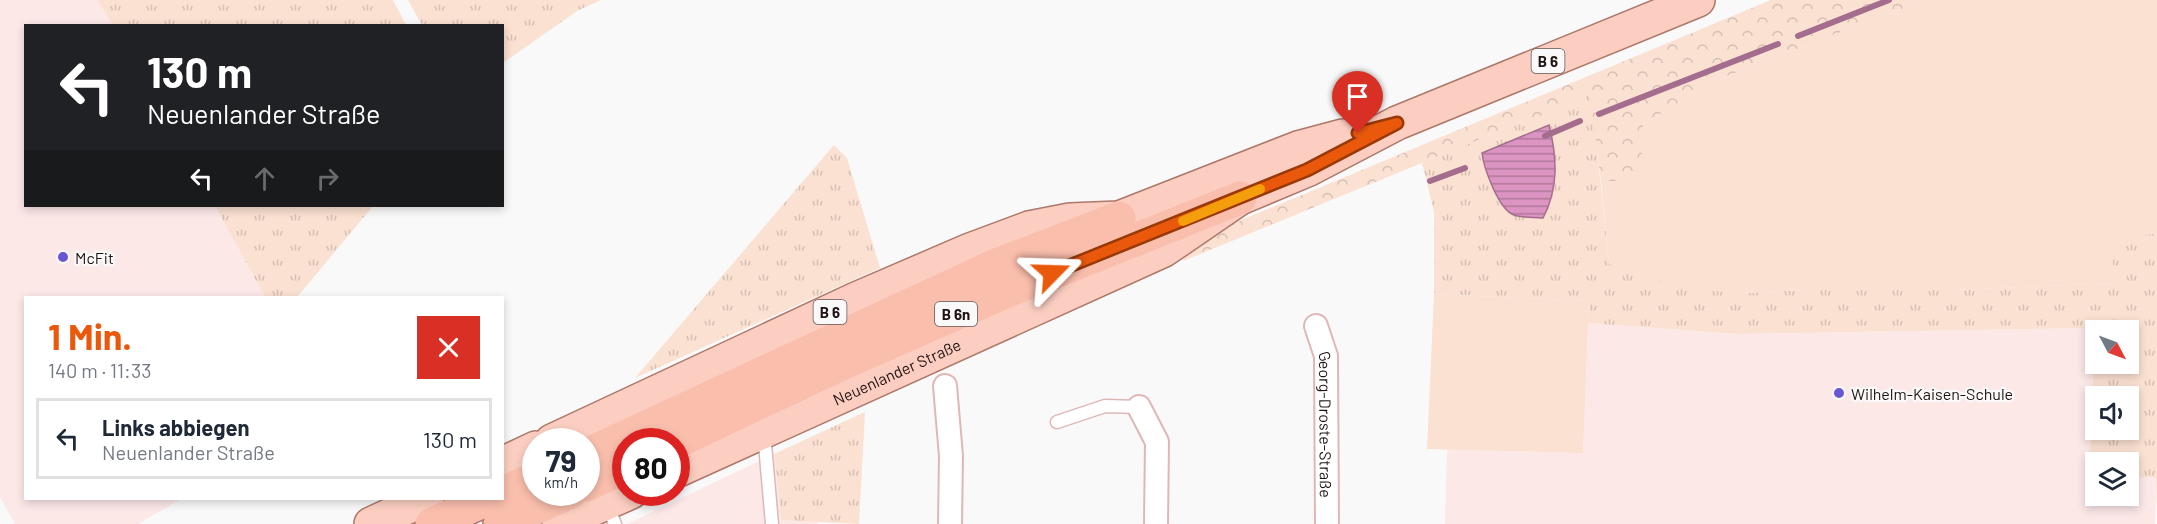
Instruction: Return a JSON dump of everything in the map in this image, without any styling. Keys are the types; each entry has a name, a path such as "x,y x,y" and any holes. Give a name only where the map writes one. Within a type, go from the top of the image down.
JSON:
{"highway":[{"name":"Neuenlander Straße","path":"690,435 835,367 1010,290 1240,198"},
{"name":"Neuenlander Straße","path":"600,448 984,270 1119,218"},
{"path":"504,492 522,484"},
{"path":"432,524 486,500"},
{"path":"500,524 540,506"}],"main road":[{"name":"Neuenlander Straße","path":"690,465 1164,250 1240,198 1307,170 1397,123 1698,0"},
{"name":"Neuenlander Straße","path":"580,428 854,300 970,250 1029,228 1070,220 1119,218 1298,148 1397,123"},
{"path":"504,463 522,455"},
{"path":"371,524 424,500"},
{"path":"560,524 610,501"}],"street":[{"name":"Georg-Droste-Straße","path":"1316,326 1326,356 1327,524"},
{"path":"945,386 951,456 950,524"},
{"path":"1139,407 1157,442 1156,524"}],"lane":[{"path":"1057,422 1106,406 1139,407"},
{"path":"764,432 772,524"}],"shaded area":[{"path":"0,0 97,0 112,24 24,24 24,207 216,207 264,296 24,296 24,500 180,500 138,524 15,524 0,497"},
{"path":"1549,125 1554,149 1555,172 1548,207 1543,218 1514,215 1508,212 1498,197 1489,178 1482,153"},
{"name":"Wilhelm-Kaisen-Schule","path":"1588,323 1737,334 2085,328 2085,374 2094,374 2093,386 2085,386 2085,440 2091,440 2090,452 2085,452 2085,506 2139,506 2139,478 2156,477 2155,524 1445,524 1447,449 1583,453"},
{"path":"774,454 781,520 817,520 818,524 627,524 665,506 690,506 690,494"}],"green space":[{"path":"97,0 393,0 405,24 112,24"},
{"path":"408,0 601,0 577,11 504,62 504,24 421,24"},
{"path":"1771,0 1925,0 1717,80 1643,125 1642,180 1601,182 1590,94 1183,261 1191,241"},
{"path":"1925,0 2157,0 2157,233 2111,240 2115,283 1953,290 1809,290 1741,293 1687,289 1609,264 1601,182 1641,179 1643,125 1717,80"},
{"path":"1591,93 1609,263 1741,293 1809,290 1953,290 2115,283 2110,240 2157,233 2157,524 2156,477 2139,478 2139,452 2090,452 2091,440 2139,440 2139,386 2093,386 2093,374 2139,374 2139,320 2085,320 2085,328 1737,334 1588,323 1589,301 1434,294 1434,211 1422,163"},
{"path":"834,145 847,158 880,268 635,378"},
{"path":"216,207 372,207 298,296 264,296"},
{"path":"1434,294 1589,301 1583,453 1427,449"},
{"path":"865,412 859,524 781,520 774,454"}],"waterway":[{"path":"1798,36 1889,0"},
{"path":"1599,114 1778,44"},
{"path":"1545,136 1580,121"},
{"path":"1430,181 1465,168"}],"slow traffic":[{"path":"1183,221 1260,189"}],"place":[{"name":"McFit","path":"63,257"},
{"name":"Wilhelm-Kaisen-Schule","path":"1839,393"}],"route":[{"path":"1052,273 1307,170 1397,123 1358,133"}]}
